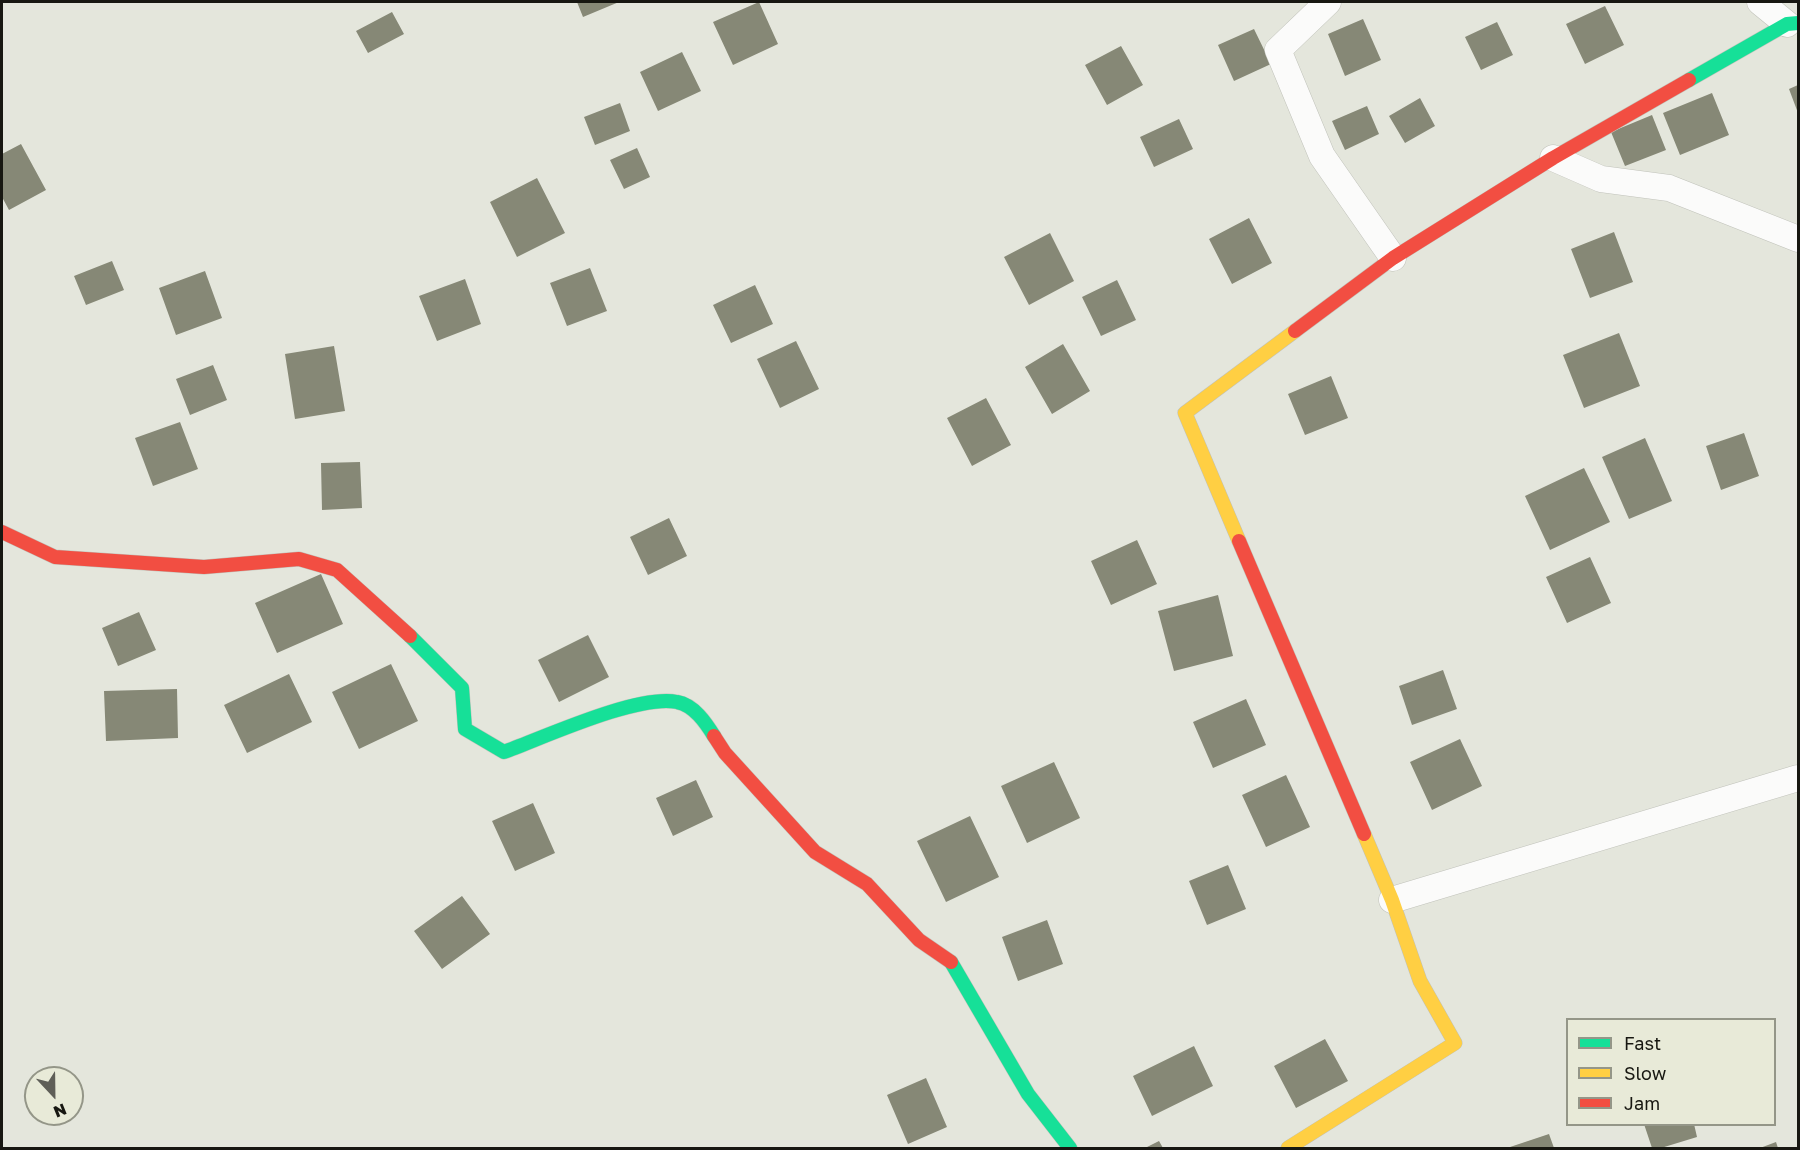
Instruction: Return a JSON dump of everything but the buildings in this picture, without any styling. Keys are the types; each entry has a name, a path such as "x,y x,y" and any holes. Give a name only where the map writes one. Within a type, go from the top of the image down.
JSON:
{"street":[{"path":"1328,2 1278,50 1322,156 1393,258"},
{"path":"1288,1149 1455,1043 1420,981 1392,900 1185,413 1393,258 1553,158 1793,24 1760,2"},
{"path":"1553,158 1601,179 1669,188 1798,239"},
{"path":"2,532 55,557 204,567 299,559 337,570 398,623 462,688 465,729 504,752 641,702 679,702 703,718 725,753 815,852 867,884 919,940 949,958 982,1019 1028,1094 1070,1149"},
{"path":"1392,900 1798,778"}],"traffic: fast":[{"path":"1689,80 1787,24 1798,23"},
{"path":"410,636 462,688 465,729 504,752 591,718 639,704 660,701 677,702 689,707 703,720 714,736"},
{"path":"951,962 1028,1094 1070,1148"}],"traffic: slow":[{"path":"1239,541 1185,413 1295,331"},
{"path":"1288,1148 1455,1043 1420,981 1392,900 1364,834"}],"traffic: jam":[{"path":"1295,331 1393,258 1553,158 1689,80"},
{"path":"2,532 55,557 204,567 299,559 337,570 410,636"},
{"path":"1239,541 1364,834"},
{"path":"714,736 725,753 815,852 867,884 919,940 951,962"}]}
